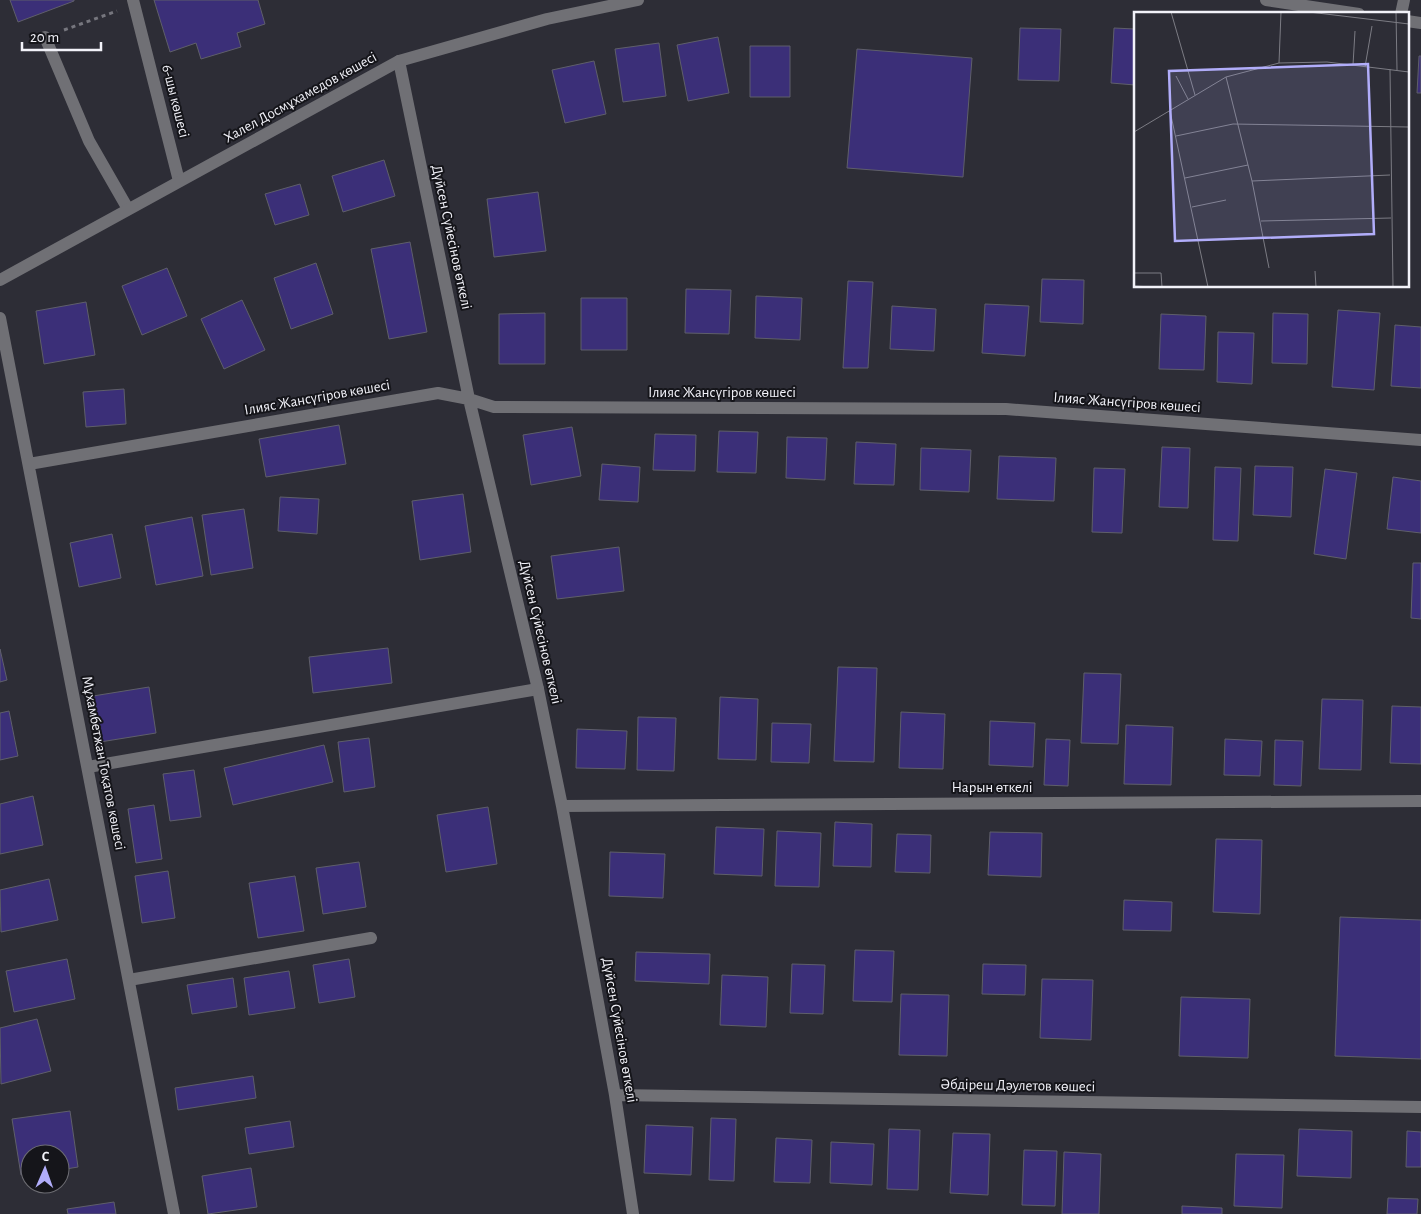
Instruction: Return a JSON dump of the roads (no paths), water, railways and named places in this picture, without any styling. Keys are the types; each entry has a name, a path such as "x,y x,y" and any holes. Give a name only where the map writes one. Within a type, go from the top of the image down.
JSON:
{"street":[{"name":"Халел Досмұхамедов көшесі","path":"0,280 399,61 547,19 638,0"},
{"path":"1266,0 1309,3 1350,12"},
{"name":"6-шы көшесі","path":"134,2 179,181"},
{"path":"1408,21 1421,23"},
{"path":"44,37 89,141 128,209"},
{"name":"Дүйсен Сүйесінов өткелі","path":"399,61 469,399 538,689 562,806 615,1095 633,1214"},
{"name":"Мұхамбетжан Тоқатов көшесі","path":"0,318 174,1214"},
{"name":"Ілияс Жансүгіров көшесі","path":"29,464 438,393 469,399 494,407 1006,409 1421,440"},
{"path":"88,767 538,689"},
{"name":"Нарын өткелі","path":"562,806 1421,801"},
{"path":"130,980 371,938"},
{"name":"Әбдіреш Дәулетов көшесі","path":"615,1095 1421,1107"}]}
